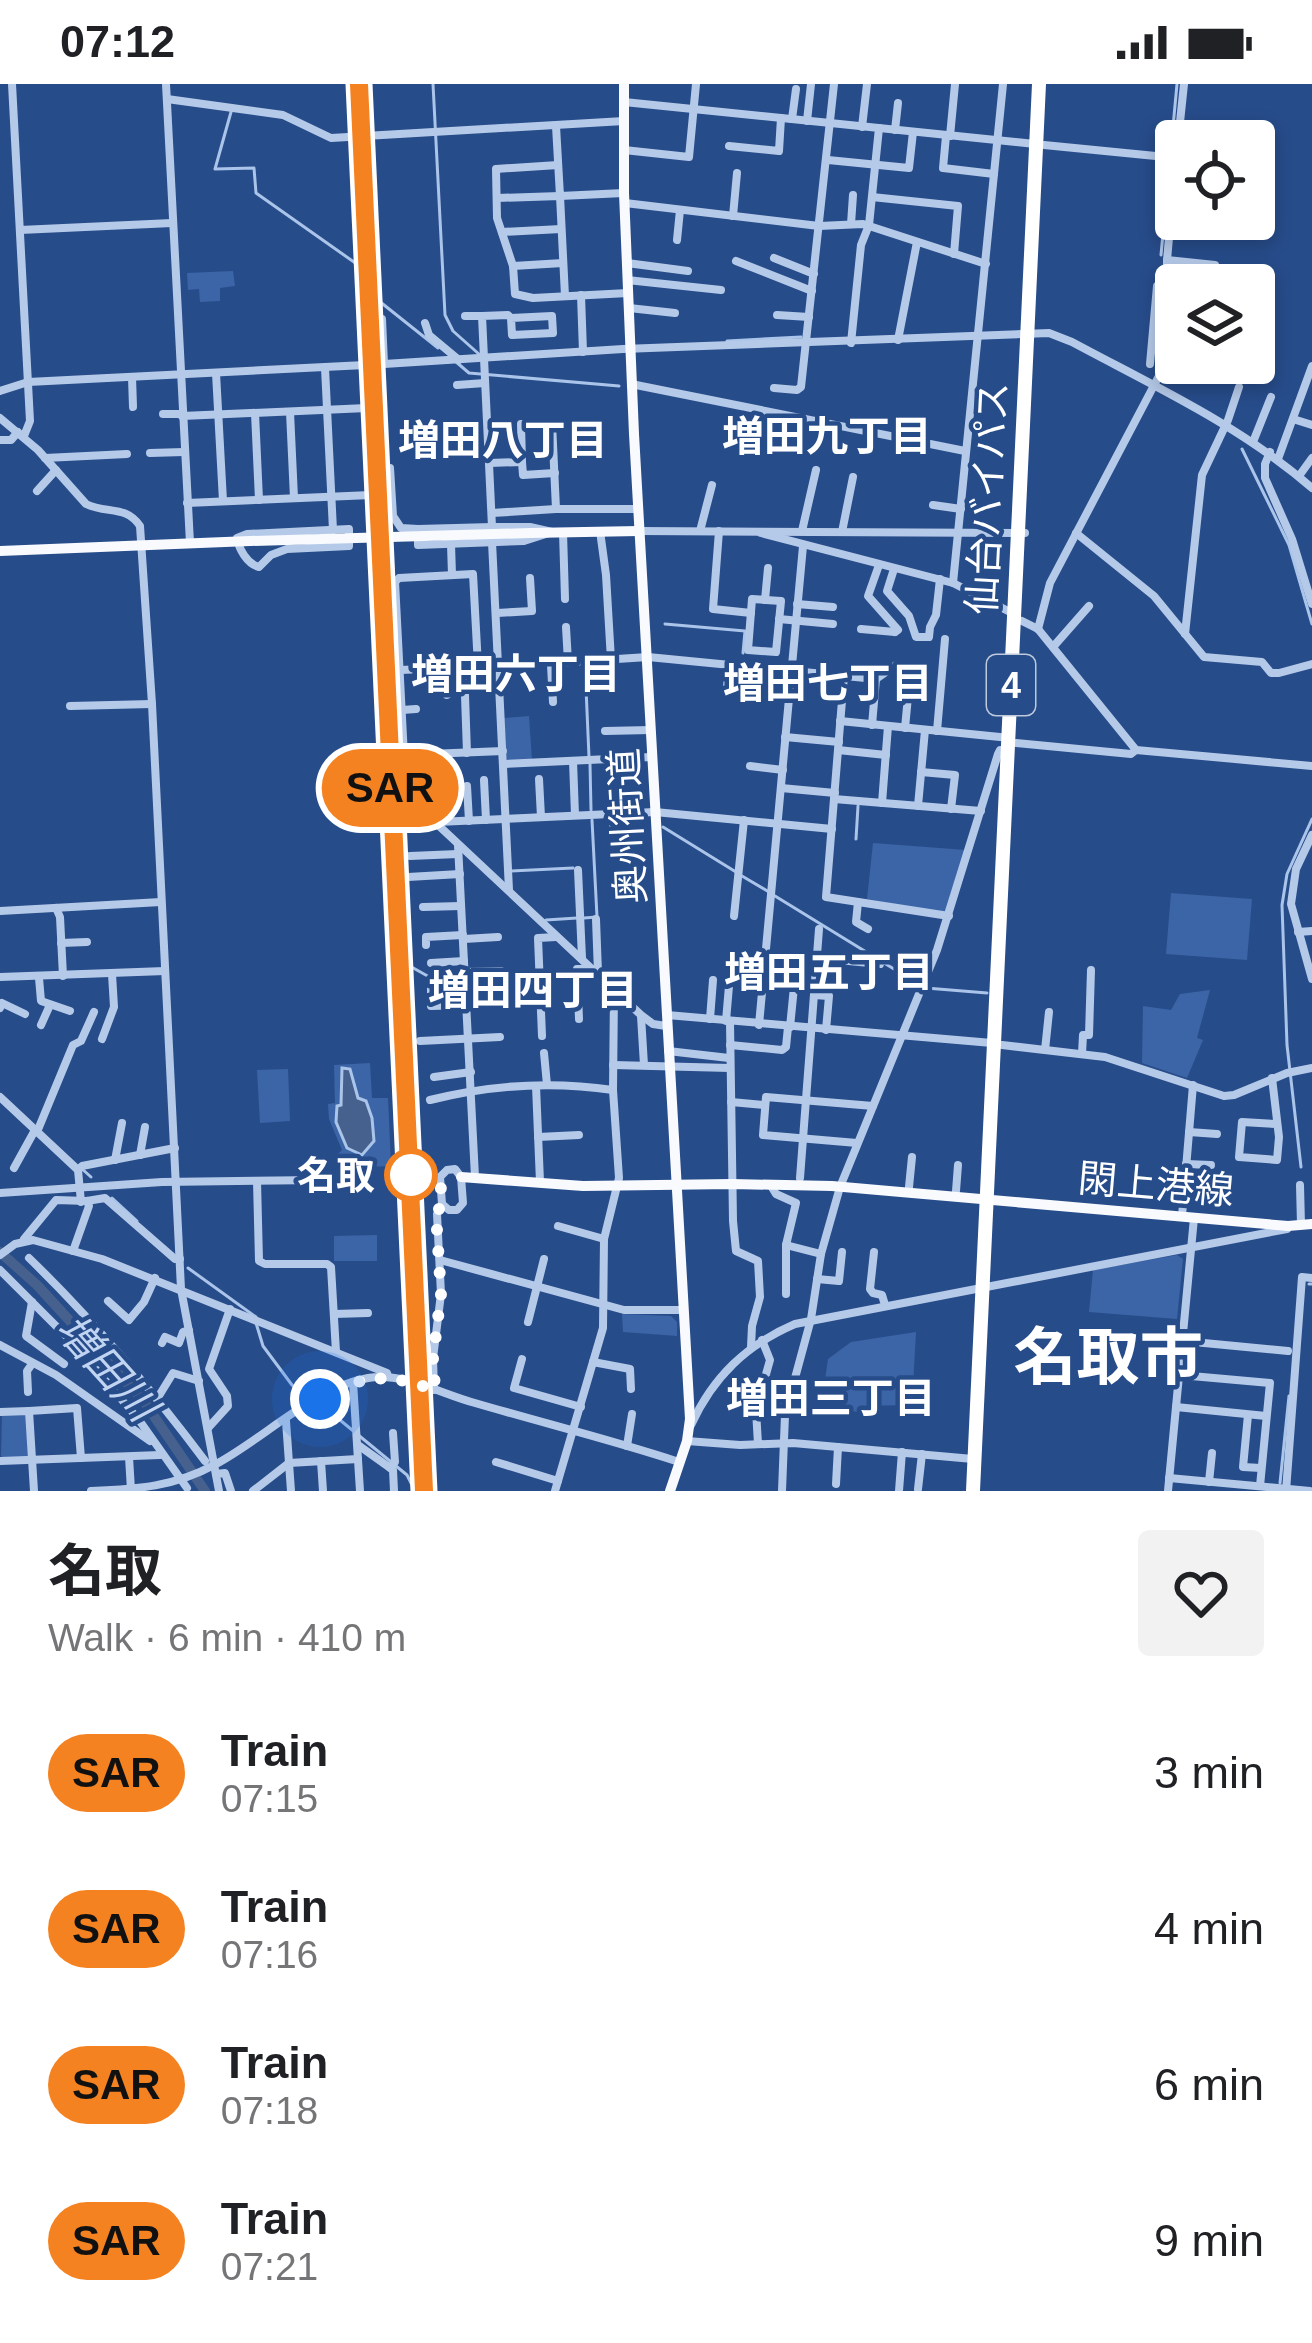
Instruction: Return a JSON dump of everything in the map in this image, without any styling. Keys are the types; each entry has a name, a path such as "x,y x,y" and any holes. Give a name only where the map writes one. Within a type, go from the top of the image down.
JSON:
{"highway":[{"name":"仙台バイパス","path":"978,1491 1043,84"},
{"name":"仙台バイパス","path":"978,1491 974,1459 987,1286"}],"main road":[{"name":"奥州街道","path":"624,84 630,350 689,1404 688,1436 670,1491"},
{"path":"0,551 639,531"},
{"name":"閖上港線","path":"468,1177 617,1186 841,1184 956,1191 989,1198"},
{"name":"閖上港線","path":"732,1184 800,1178 1188,1217 1258,1229 1308,1225"}],"street":[{"path":"0,440 21,434 30,421 12,84"},
{"path":"166,84 190,543"},
{"path":"624,151 689,157 696,84"},
{"path":"807,121 811,84"},
{"path":"775,388 801,387 834,84"},
{"path":"862,127 867,84"},
{"path":"955,84 944,168 994,173"},
{"path":"953,583 1003,84"},
{"path":"1180,120 1184,84"},
{"path":"729,146 779,151 796,89"},
{"path":"167,99 284,115 331,139 624,121"},
{"path":"625,102 1155,156"},
{"path":"895,130 898,104"},
{"path":"556,126 565,296"},
{"path":"851,343 879,128"},
{"path":"827,160 909,168 913,132"},
{"path":"558,165 496,169 496,199 515,294 533,298 581,295 627,286 721,290"},
{"path":"733,217 737,173"},
{"path":"851,224 854,195"},
{"path":"872,197 958,206 954,254"},
{"path":"496,199 624,198 733,217 819,226 869,225 986,264"},
{"path":"677,240 680,210"},
{"path":"20,230 172,224"},
{"path":"502,232 561,229"},
{"path":"1167,264 1168,240"},
{"path":"898,341 917,242"},
{"path":"775,258 814,274"},
{"path":"1167,260 1205,264"},
{"path":"736,261 812,291"},
{"path":"513,266 563,263"},
{"path":"627,263 688,271"},
{"path":"581,295 583,352"},
{"path":"628,308 675,313"},
{"path":"1150,364 1155,308"},
{"path":"777,314 809,317"},
{"path":"465,316 552,316 553,333 512,335 511,318"},
{"path":"482,316 492,526"},
{"path":"382,319 384,364 1032,332 1059,336 1253,442 1312,488"},
{"path":"425,322 429,335 456,361"},
{"path":"0,391 28,382 365,365 371,495 187,503"},
{"path":"1312,366 1292,419 1264,471 1312,604"},
{"path":"325,368 333,530"},
{"path":"216,373 224,502"},
{"path":"132,376 134,407"},
{"path":"457,385 484,377"},
{"path":"632,384 965,451"},
{"path":"1038,629 1050,583 1156,384"},
{"path":"1185,635 1202,475 1239,387"},
{"path":"1253,442 1270,397"},
{"path":"164,414 367,408"},
{"path":"290,412 294,498"},
{"path":"255,413 259,500"},
{"path":"0,418 91,507 132,515 140,526 181,1289 219,1491"},
{"path":"1292,419 1312,425"},
{"path":"555,473 523,475 521,424 553,423 555,473 556,509"},
{"path":"150,453 184,452"},
{"path":"46,458 128,454"},
{"path":"1299,476 1312,458"},
{"path":"490,463 522,462"},
{"path":"390,468 395,522 401,528 492,526 557,532"},
{"path":"38,491 56,470"},
{"path":"802,531 816,470"},
{"path":"842,532 853,477"},
{"path":"700,531 712,484"},
{"path":"933,505 961,509"},
{"path":"492,513 638,508"},
{"path":"349,529 349,546 287,549 271,555 259,567 252,565 243,541 237,538 349,529"},
{"path":"418,529 418,545 532,540 557,532"},
{"path":"600,531 611,660"},
{"path":"639,531 1021,533"},
{"path":"719,531 713,609 751,613"},
{"path":"754,531 953,583 1038,629 1136,750"},
{"path":"557,532 565,599"},
{"path":"1076,533 1154,596 1204,657 1262,662 1271,673 1279,674 1312,664"},
{"path":"492,542 509,891"},
{"path":"451,544 452,575"},
{"path":"759,1025 803,546"},
{"path":"861,629 898,630 868,596 879,565"},
{"path":"765,600 767,568"},
{"path":"893,569 887,590 909,616 916,637 929,637 940,579"},
{"path":"478,666 473,574 399,578 395,582 406,795 458,849 653,1024 710,1019 1082,1054 1229,1096 1312,1068"},
{"path":"497,614 532,611 530,578"},
{"path":"752,599 765,600 781,601 776,652 748,650 752,599"},
{"path":"797,604 833,608"},
{"path":"1053,647 1089,606"},
{"path":"779,619 832,624"},
{"path":"566,627 568,662"},
{"path":"937,731 945,639"},
{"path":"553,702 551,665 568,662 649,657 876,679 896,665 909,686 905,728"},
{"path":"727,687 729,665"},
{"path":"400,670 500,666"},
{"path":"464,667 467,753"},
{"path":"446,668 447,695"},
{"path":"844,676 826,897 950,916"},
{"path":"872,724 876,679"},
{"path":"70,706 152,704"},
{"path":"402,710 416,709"},
{"path":"840,721 1012,744 1312,766"},
{"path":"882,803 888,726"},
{"path":"605,731 652,730"},
{"path":"918,806 925,730"},
{"path":"785,737 886,755"},
{"path":"782,1491 787,1407 811,1319 820,1254 841,1184 950,916 1000,750 1012,744"},
{"path":"404,755 503,751"},
{"path":"504,764 654,757"},
{"path":"572,761 575,815"},
{"path":"750,766 782,770"},
{"path":"921,772 955,776 951,809"},
{"path":"539,779 541,817"},
{"path":"484,781 486,820"},
{"path":"467,786 470,820"},
{"path":"781,788 980,811"},
{"path":"611,794 614,837"},
{"path":"436,822 656,812 832,829"},
{"path":"734,916 744,820"},
{"path":"1312,835 1293,882 1291,904 1312,980"},
{"path":"410,856 458,849"},
{"path":"442,1204 449,1210 461,1207 468,1177 472,1090 458,849"},
{"path":"578,870 582,960"},
{"path":"408,877 460,874"},
{"path":"0,911 161,902"},
{"path":"858,902 856,922 868,929"},
{"path":"423,908 461,906"},
{"path":"56,908 63,976"},
{"path":"595,972 596,919"},
{"path":"800,1178 819,928"},
{"path":"1298,932 1312,931"},
{"path":"426,945 426,937 498,937"},
{"path":"542,1036 538,938 558,938"},
{"path":"61,944 87,942"},
{"path":"817,958 880,964"},
{"path":"430,963 501,971 502,991"},
{"path":"579,1019 577,969 595,972"},
{"path":"1082,1054 1083,1035 1089,1035 1091,970"},
{"path":"0,977 165,971"},
{"path":"102,1039 114,1007 112,974"},
{"path":"39,978 41,1001 70,1011"},
{"path":"710,1019 713,980"},
{"path":"430,986 431,1006 467,1005"},
{"path":"729,986 736,1250 758,1261 760,1297 752,1347"},
{"path":"730,1046 786,1047 794,987"},
{"path":"496,1462 556,1486 603,1328 604,1239 617,1186 614,990"},
{"path":"814,995 829,996 826,1030"},
{"path":"0,1008 2,1003 25,1014"},
{"path":"41,1025 50,1004"},
{"path":"14,1168 36,1131 73,1045 81,1041 94,1012"},
{"path":"1045,1050 1048,1012"},
{"path":"640,1015 644,1065"},
{"path":"420,1041 500,1037"},
{"path":"544,1053 547,1085"},
{"path":"613,1065 644,1065 668,1058 729,1063"},
{"path":"434,1077 471,1072"},
{"path":"1272,1078 1279,1137 1277,1160 1239,1157 1242,1122 1276,1124"},
{"path":"430,1100 472,1090 547,1085 614,1090"},
{"path":"1168,1491 1192,1246 1186,1163 1193,1085"},
{"path":"536,1086 540,1182"},
{"path":"0,1097 80,1168 88,1206 73,1250"},
{"path":"857,1143 763,1135 766,1097 873,1106"},
{"path":"731,1102 765,1105"},
{"path":"115,1160 122,1124"},
{"path":"140,1155 145,1127"},
{"path":"1189,1132 1217,1134"},
{"path":"538,1136 579,1135"},
{"path":"80,1168 175,1148"},
{"path":"909,1187 912,1157"},
{"path":"1186,1163 1211,1165"},
{"path":"956,1191 958,1165"},
{"path":"434,1390 441,1294 436,1214 442,1204 440,1177 455,1169 468,1177"},
{"path":"0,1192 176,1181 319,1180"},
{"path":"257,1181 259,1261 329,1265 336,1352"},
{"path":"1300,1184 1308,1225"},
{"path":"771,1186 776,1194 796,1203 786,1245 786,1294"},
{"path":"0,1255 23,1242 56,1200 108,1199 180,1259"},
{"path":"558,1226 604,1239"},
{"path":"974,1459 688,1436 703,1400 725,1370 762,1340 811,1319 1192,1246 1258,1229"},
{"path":"23,1242 73,1250 154,1278 389,1377"},
{"path":"23,1242 31,1260 158,1399 212,1467 224,1473 231,1491"},
{"path":"786,1245 820,1254"},
{"path":"817,1279 839,1281 842,1252"},
{"path":"874,1252 872,1293 882,1295 885,1305"},
{"path":"529,1322 544,1259"},
{"path":"440,1260 624,1310 683,1310"},
{"path":"0,1270 76,1346 139,1420 184,1483"},
{"path":"1286,1490 1302,1277 1312,1278"},
{"path":"108,1301 129,1320 144,1302 154,1278"},
{"path":"32,1302 26,1336 64,1364"},
{"path":"208,1428 228,1406 209,1369 230,1309"},
{"path":"334,1314 368,1313"},
{"path":"165,1337 179,1343 189,1330"},
{"path":"758,1444 758,1400 770,1360 762,1340"},
{"path":"1183,1341 1288,1351"},
{"path":"0,1345 56,1375 155,1444"},
{"path":"56,1375 76,1346"},
{"path":"522,1359 514,1388 581,1407"},
{"path":"593,1362 630,1369 631,1389"},
{"path":"28,1392 27,1371 32,1364"},
{"path":"158,1368 199,1382"},
{"path":"158,1399 173,1373"},
{"path":"1180,1375 1270,1383 1260,1486"},
{"path":"91,1491 184,1483 316,1401 353,1382 389,1377 680,1462"},
{"path":"766,1378 794,1384"},
{"path":"353,1382 360,1491"},
{"path":"689,1404 703,1400"},
{"path":"758,1400 787,1407"},
{"path":"1177,1407 1266,1416"},
{"path":"0,1412 77,1408 81,1458"},
{"path":"29,1411 34,1491"},
{"path":"627,1446 632,1414"},
{"path":"1248,1414 1244,1467 1261,1468"},
{"path":"286,1420 291,1491"},
{"path":"393,1433 394,1491"},
{"path":"356,1438 392,1466"},
{"path":"836,1484 838,1447"},
{"path":"899,1491 902,1452"},
{"path":"1209,1482 1212,1453"},
{"path":"918,1489 922,1454"},
{"path":"0,1461 162,1455"},
{"path":"129,1456 131,1490"},
{"path":"253,1491 289,1463 358,1459"},
{"path":"321,1461 323,1491"},
{"path":"1169,1478 1310,1491"}],"shaded area":[{"path":"233,271 235,286 220,288 220,301 200,302 199,289 188,290 187,273"},
{"path":"529,716 532,760 507,761 504,718"},
{"path":"873,843 966,850 948,914 867,899"},
{"path":"1171,893 1252,899 1247,960 1166,954"},
{"path":"1210,990 1197,1038 1203,1040 1187,1078 1142,1063 1143,1006 1171,1010 1180,994"},
{"path":"370,1063 372,1098 388,1098 391,1166 339,1168 342,1150 328,1104 335,1103 334,1065"},
{"path":"342,1068 350,1069 358,1098 366,1101 372,1118 374,1141 362,1155 347,1148 336,1122"},
{"path":"288,1069 290,1121 260,1123 257,1070"},
{"path":"377,1235 377,1261 334,1261 334,1236"},
{"path":"1177,1255 1183,1259 1177,1319 1089,1312 1093,1270"},
{"path":"622,1314 671,1316 677,1322 677,1336 623,1332"},
{"path":"916,1332 912,1405 860,1406 859,1412 821,1407 828,1359 851,1342"},
{"path":"2,1414 27,1414 26,1458 1,1456"}],"waterway":[{"path":"354,84 355,136"},
{"path":"433,84 445,315 453,331 480,355"},
{"path":"1161,255 1177,84"},
{"path":"231,112 215,169 254,168 256,193 361,267 364,295"},
{"path":"354,141 361,267"},
{"path":"374,297 438,348"},
{"path":"727,341 801,337"},
{"path":"455,361 469,373 619,386"},
{"path":"1242,449 1289,545 1312,624"},
{"path":"665,624 745,631 743,653"},
{"path":"585,665 589,757"},
{"path":"590,764 591,810"},
{"path":"856,839 858,806"},
{"path":"1301,1167 1287,1045 1282,905 1287,874 1312,819"},
{"path":"584,918 597,917 592,820"},
{"path":"663,827 736,872"},
{"path":"511,871 573,868"},
{"path":"742,876 769,892"},
{"path":"775,896 920,985"},
{"path":"546,920 577,918"},
{"path":"408,965 463,996"},
{"path":"926,988 987,993"},
{"path":"81,1168 91,1177"},
{"path":"112,1198 137,1221"},
{"name":"増田川","path":"0,1252 37,1285 145,1403 205,1491"},
{"path":"188,1268 256,1317"},
{"path":"256,1323 263,1346 292,1385 407,1475 414,1489"},
{"path":"1280,1483 1289,1396"}],"railway":[{"path":"362,84 430,1491"}],"train":[{"name":"SAR","path":"359,84 424,1491"}],"place":[{"name":"名取","path":"411,1175"}],"district":[{"name":"増田九丁目","path":"827,436"},
{"name":"増田八丁目","path":"503,440"},
{"name":"増田六丁目","path":"516,674"},
{"name":"増田七丁目","path":"828,683"},
{"name":"増田五丁目","path":"829,972"},
{"name":"増田四丁目","path":"533,990"},
{"name":"名取市","path":"1108,1357"},
{"name":"増田三丁目","path":"831,1398"}],"route":[{"path":"320,1399 371,1378 389,1377 435,1388 433,1358 441,1294 436,1214 442,1204 440,1177 411,1175"}]}
